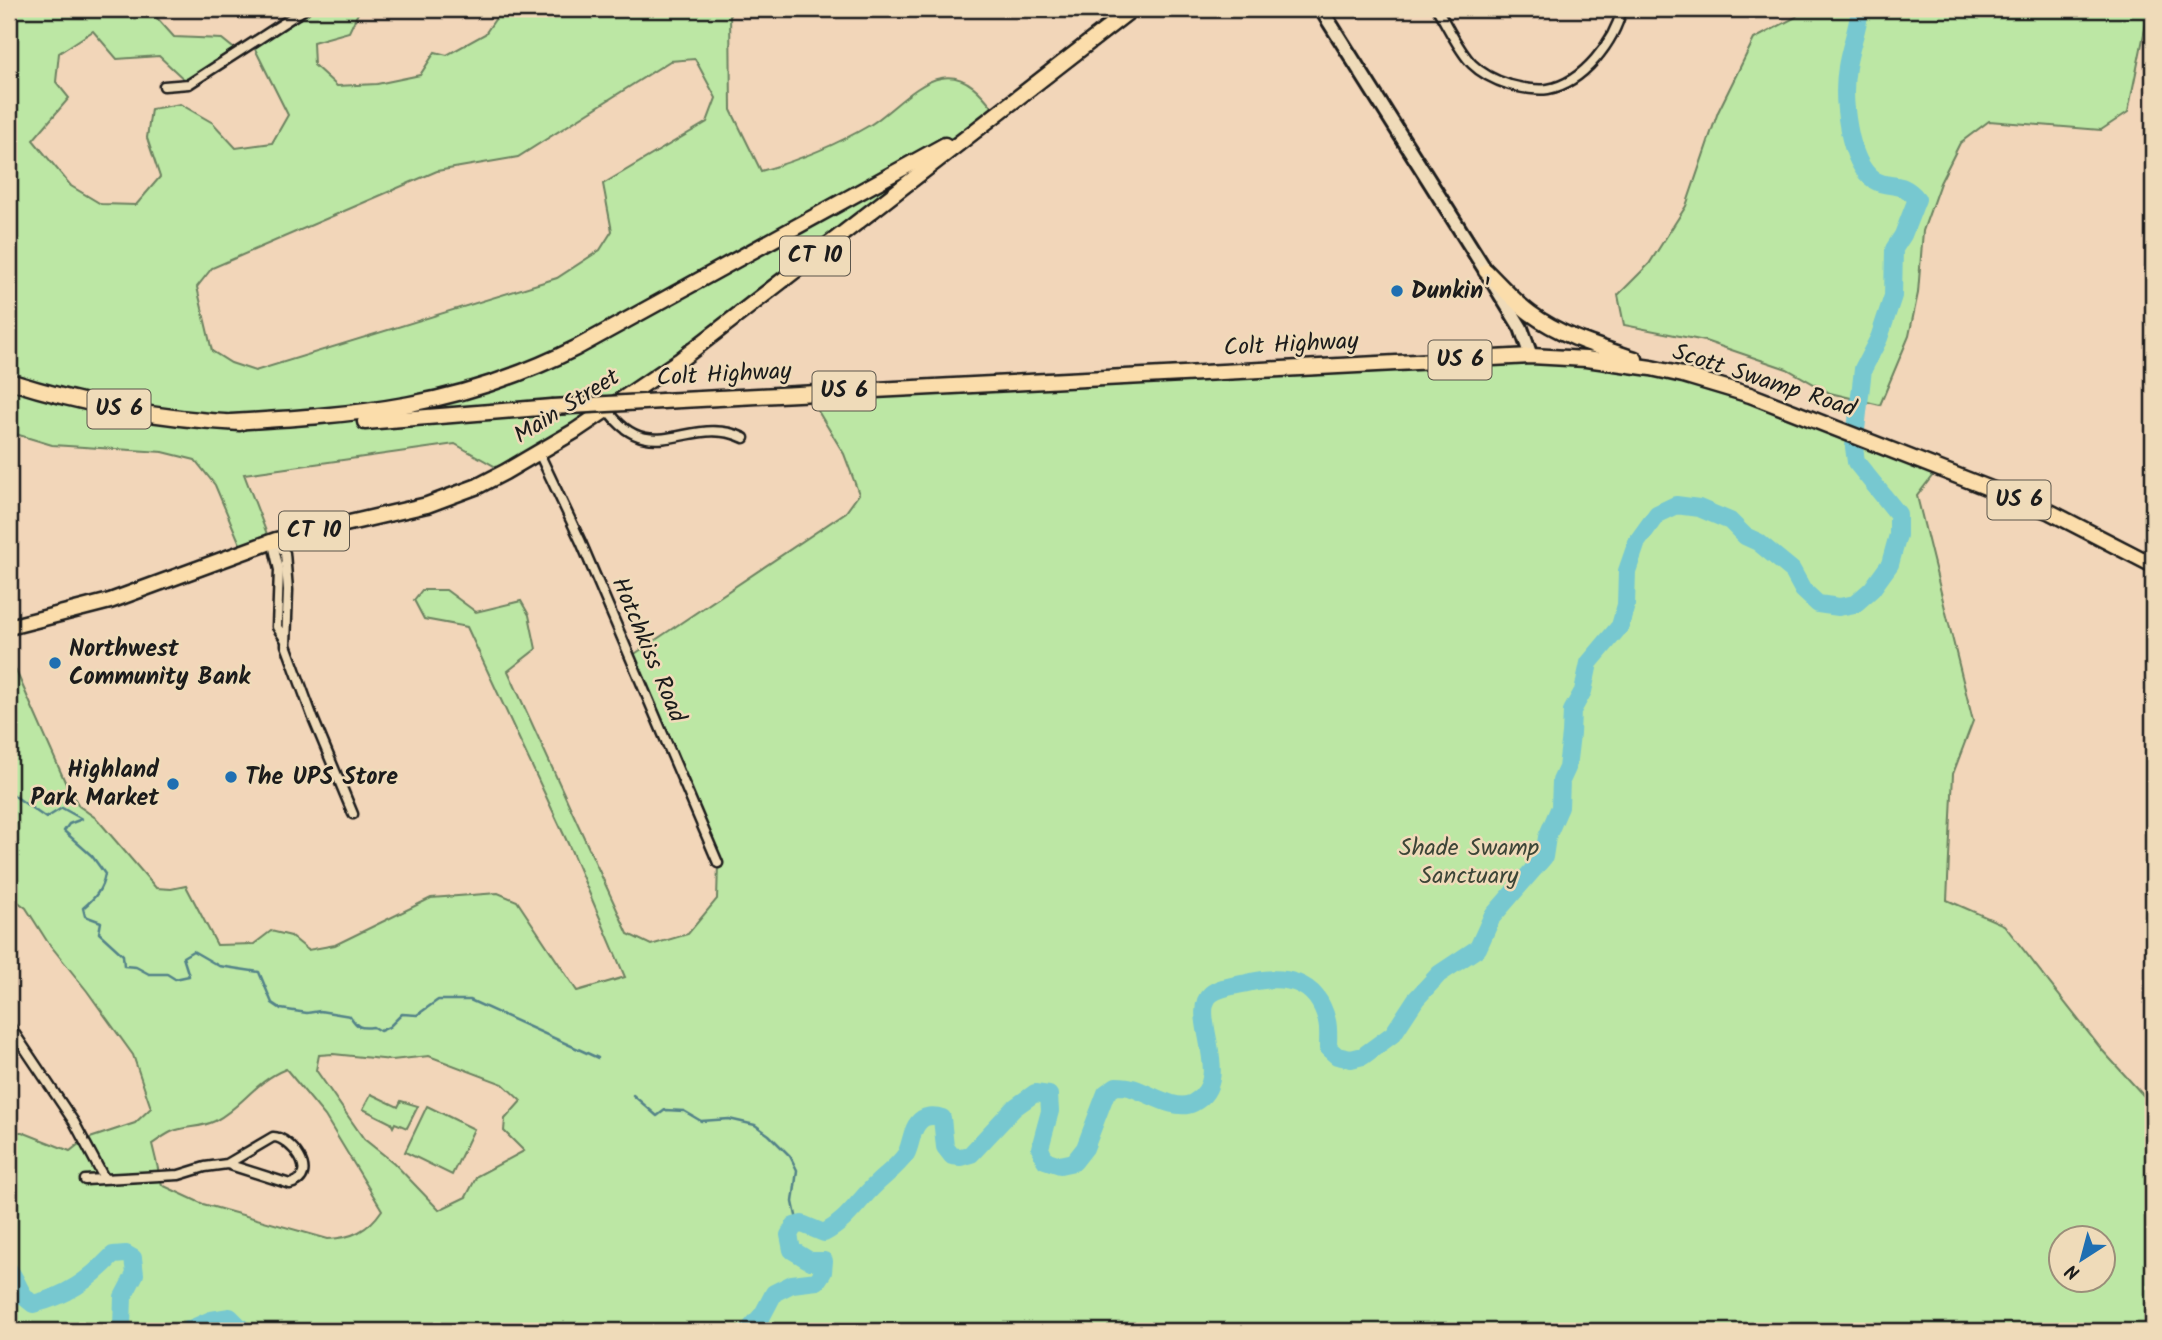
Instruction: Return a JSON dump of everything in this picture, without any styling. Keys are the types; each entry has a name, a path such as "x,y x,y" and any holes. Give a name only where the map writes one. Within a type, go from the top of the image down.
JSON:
{"highway":[{"name":"Main Street","path":"9,628 110,601 276,540 427,505 478,486 539,453 723,328 1132,9"},
{"path":"231,422 339,415 415,405 466,392 531,370 881,182 997,113"},
{"path":"1486,271 1531,313 1564,334 1683,375"},
{"name":"Colt Highway","path":"9,381 67,398 132,412 231,422 319,424 552,407 1531,356"},
{"name":"Scott Swamp Road","path":"1531,356 1596,360 1683,375 1750,395 2050,512 2153,565"}],"main road":[{"path":"1321,9 1521,328 1531,356"}],"street":[{"path":"164,86 189,84 305,9"},
{"path":"1437,9 1472,64 1497,81 1523,89 1549,89 1576,77 1601,53 1622,9"},
{"path":"607,409 618,424 637,437 662,439 715,430 744,438"},
{"name":"Hotchkiss Road","path":"539,453 581,542 718,863"},
{"path":"276,540 285,552 288,590 285,639 313,718 353,814"},
{"path":"9,1025 74,1122 104,1178"},
{"path":"85,1180 179,1175 227,1164 279,1136 303,1164 305,1171 302,1178 290,1184 227,1164"}],"green space":[{"path":"9,9 149,9 174,37 222,39 238,52 189,84 159,56 117,59 93,31 59,53 56,82 69,98 33,140 71,186 101,204 136,205 160,177 147,138 151,109 180,104 213,123 236,148 272,143 288,115 252,43 305,9 360,9 349,32 313,42 314,65 337,86 377,84 420,75 435,52 447,55 485,34 498,15 497,9 555,9 563,17 588,15 595,9 730,9 731,110 761,171 844,139 870,125 923,85 941,78 950,77 967,82 997,113 723,328 505,472 455,444 244,474 270,542 243,551 215,485 195,460 163,452 52,445 9,432 9,133 14,119 9,88","holes":["695,59 716,98 707,122 603,184 612,231 600,250 557,278 255,371 231,363 212,351 197,287 212,268 437,171 518,157 670,61"]},
{"path":"1801,9 2149,9 2128,112 2101,130 1989,121 1960,143 1940,183 1923,231 1918,293 1909,336 1880,405 1830,393 1787,369 1705,341 1624,325 1618,295 1649,264 1686,206 1718,112 1754,39 1796,17"},
{"name":"Shade Swamp Sanctuary","path":"1531,356 1651,368 1939,467 1917,496 1973,721 1953,774 1947,900 2004,925 2102,1050 2153,1106 2153,1331 9,1331 9,1132 22,1132 70,1151 84,1140 135,1123 151,1108 133,1055 47,941 26,908 9,895 9,655 66,784 79,806 97,819 156,888 186,886 217,945 254,944 271,931 291,936 308,950 335,945 431,898 498,893 517,901 577,991 625,977 571,850 467,627 424,619 414,600 422,590 446,590 476,612 521,601 529,615 536,649 508,671 628,934 651,945 688,934 717,899 718,863 630,657 846,512 859,494 844,454 807,393","holes":["319,1055 392,1060 429,1056 503,1084 521,1101 505,1119 504,1131 524,1151 477,1176 466,1197 439,1210 394,1163 364,1139 316,1070","286,1069 325,1116 382,1210 359,1232 328,1239 203,1204 162,1185 152,1144 171,1132 215,1121 265,1080"]},
{"path":"371,1094 398,1107 401,1101 418,1106 407,1128 395,1123 393,1127 391,1123 363,1109"},
{"path":"427,1106 474,1129 452,1175 405,1152"}],"waterway":[{"path":"748,1331 763,1314 774,1293 792,1284 817,1281 823,1272 824,1261 810,1261 792,1250 789,1235 794,1226 802,1224 824,1233 839,1223 903,1159 912,1134 923,1118 942,1118 945,1147 952,1156 961,1157 971,1154 1014,1108 1035,1093 1049,1095 1050,1111 1040,1148 1045,1160 1060,1165 1074,1162 1085,1148 1106,1093 1116,1086 1130,1087 1162,1101 1179,1105 1193,1103 1205,1093 1211,1079 1212,1064 1204,1016 1205,1003 1211,994 1219,989 1260,980 1285,980 1307,988 1322,1007 1327,1021 1328,1048 1337,1056 1351,1059 1363,1056 1393,1034 1416,999 1439,974 1478,948 1492,917 1544,857 1547,837 1560,807 1561,781 1567,768 1572,711 1583,691 1589,663 1620,626 1626,605 1627,571 1637,542 1657,514 1676,505 1699,508 1730,521 1745,536 1758,542 1792,570 1803,590 1818,604 1839,607 1855,604 1872,589 1890,564 1898,535 1898,514 1856,462 1854,447 1863,369 1879,338 1893,296 1894,249 1903,235 1917,199 1906,189 1874,180 1865,171 1852,144 1845,95 1848,60 1860,9"},
{"path":"9,792 46,818 62,808 82,819 69,824 64,831 92,856 105,874 97,893 83,908 85,916 101,922 99,933 123,955 124,966 136,967 149,974 167,974 175,979 189,976 183,957 193,951 219,966 259,972 272,1003 281,1009 350,1016 359,1026 373,1027 380,1031 389,1027 402,1014 417,1015 438,1000 470,1000 598,1058"},
{"path":"633,1095 657,1116 665,1110 684,1111 701,1121 729,1119 755,1125 769,1135 790,1156 797,1170 793,1202 798,1225"},
{"path":"9,1270 22,1293 33,1304 77,1286 113,1255 126,1254 133,1258 135,1274 123,1297 122,1326 125,1331"},
{"path":"186,1331 211,1320 230,1317 244,1331"}],"place":[{"name":"Dunkin'","path":"1397,291"},
{"name":"Northwest Community Bank","path":"55,663"},
{"name":"The UPS Store","path":"231,777"},
{"name":"Highland Park Market","path":"173,784"}]}
